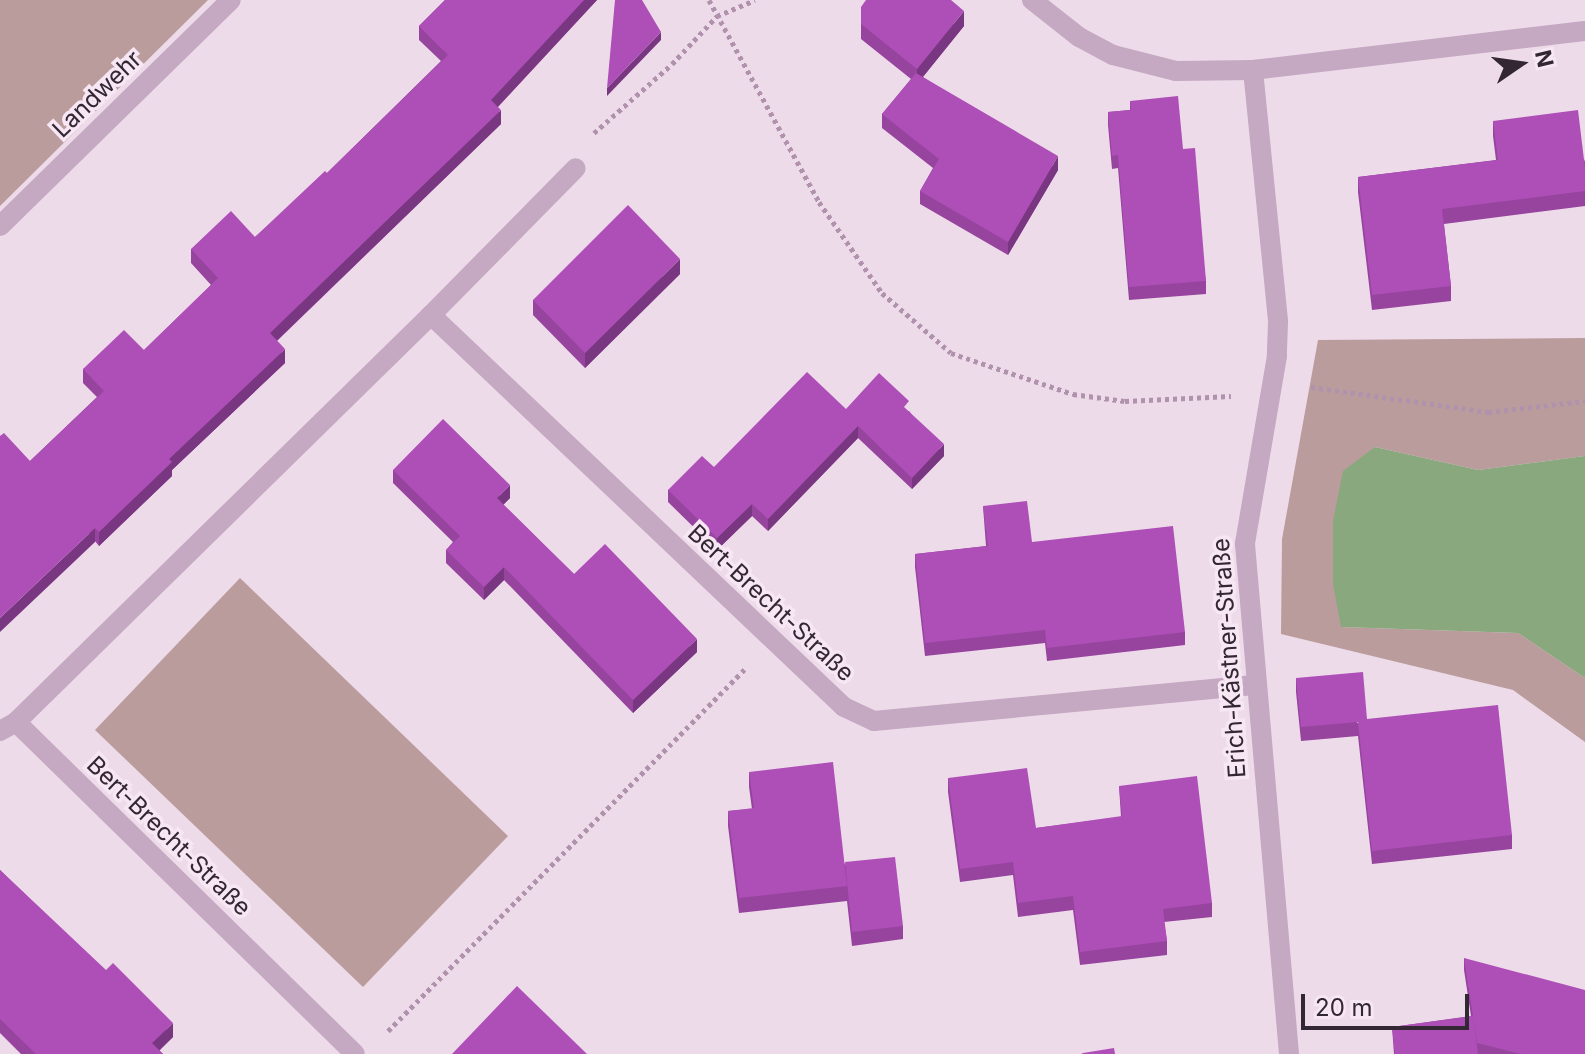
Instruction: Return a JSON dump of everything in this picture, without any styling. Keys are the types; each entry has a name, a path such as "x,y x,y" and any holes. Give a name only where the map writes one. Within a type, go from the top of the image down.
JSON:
{"street":[{"name":"Landwehr","path":"0,226 231,0"},
{"path":"1032,0 1079,37 1113,55 1176,71 1253,70 1585,31"},
{"name":"Erich-Kästner-Straße","path":"1253,70 1278,322 1270,396 1245,544 1254,685 1289,1054"},
{"name":"Bert-Brecht-Straße","path":"355,1054 8,726 431,315 576,168"},
{"name":"Bert-Brecht-Straße","path":"431,315 844,707 874,721 1254,685"}],"path":[{"path":"709,0 819,202 882,293 951,353 1073,394 1099,397 1177,401 1244,394 1270,396 1315,386 1488,412 1585,401"},
{"path":"576,168 584,142 672,64 717,16 755,0"},
{"path":"386,1032 771,640"}],"shaded area":[{"path":"0,0 208,0 0,206"},
{"path":"1585,338 1585,456 1478,470 1375,447 1341,627 1518,633 1585,678 1585,742 1513,690 1281,634 1282,539 1318,340"},
{"path":"1375,447 1478,470 1585,456 1585,678 1518,633 1341,627 1333,584 1333,521 1343,471"},
{"path":"240,578 508,836 363,987 95,730"}],"building":[{"path":"445,0 584,0 491,100 501,110 270,333 285,349 169,459 172,462 99,532 95,528 0,618 0,436 4,433 30,461 104,391 83,369 124,330 144,350 218,278 191,249 231,211 255,237 325,171 327,173 448,55 419,26"},
{"path":"615,0 642,0 661,32 607,88"},
{"path":"866,0 951,0 964,11 917,69 861,24 861,7"},
{"path":"916,73 1058,156 1008,242 920,191 939,159 882,114"},
{"path":"1178,96 1183,149 1195,148 1206,281 1129,287 1118,155 1112,156 1108,112 1131,110 1130,101"},
{"path":"1578,110 1585,191 1442,209 1451,286 1372,295 1358,177 1498,160 1493,121"},
{"path":"628,205 680,259 585,353 533,300"},
{"path":"807,372 846,409 879,373 909,401 904,407 944,444 912,478 858,426 768,519 752,504 717,538 668,490 702,456 714,467"},
{"path":"443,419 510,485 497,498 574,574 605,544 697,639 633,700 504,567 484,587 446,550 460,536 393,470"},
{"path":"1027,501 1032,542 1173,526 1185,632 1047,648 1045,630 925,643 915,554 988,546 983,506"},
{"path":"1363,672 1367,719 1498,705 1512,835 1372,851 1358,722 1301,727 1296,678"},
{"path":"833,762 847,886 739,898 728,811 754,808 749,772"},
{"path":"1027,768 1036,828 1122,816 1119,786 1197,776 1212,903 1163,909 1167,941 1080,952 1073,896 1018,903 1013,862 960,869 948,778"},
{"path":"895,857 903,926 852,932 845,862"},
{"path":"0,870 106,970 113,963 173,1023 152,1043 163,1054 36,1054 0,1019"},
{"path":"1464,958 1585,990 1585,1054 1521,1054 1477,1043"},
{"path":"517,986 587,1054 452,1054"},
{"path":"1473,1016 1478,1054 1395,1054 1392,1027"},
{"path":"1114,1048 1115,1054 1081,1054 1083,1053"}]}
